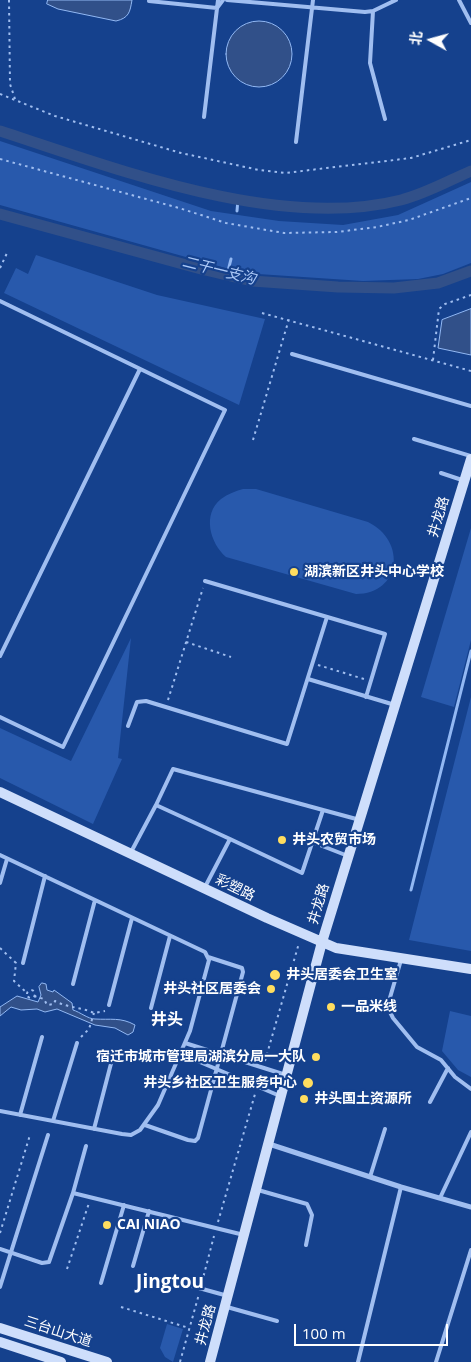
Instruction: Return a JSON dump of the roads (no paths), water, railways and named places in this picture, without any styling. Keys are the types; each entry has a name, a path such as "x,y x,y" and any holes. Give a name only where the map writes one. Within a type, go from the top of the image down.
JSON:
{"street":[{"name":"井龙路","path":"210,1362 322,942 471,458"},
{"name":"彩塑路","path":"0,792 336,948 471,969"},
{"path":"268,1144 401,1187 471,1207"},
{"name":"三台山大道","path":"0,1328 107,1362"},
{"name":"三台山大道","path":"0,1342 61,1362"}],"lane":[{"path":"204,117 218,0"},
{"path":"217,8 223,0"},
{"path":"227,0 312,8 372,11 396,0"},
{"path":"296,142 313,0"},
{"path":"459,0 471,23"},
{"path":"149,2 217,8"},
{"path":"372,11 370,63 385,119"},
{"path":"0,301 225,410 63,747 0,717"},
{"path":"292,354 471,406"},
{"path":"0,656 140,369"},
{"path":"414,439 471,458"},
{"path":"441,473 464,481"},
{"path":"205,581 385,634 366,697"},
{"path":"128,726 137,702 146,700 287,744 327,617"},
{"path":"308,679 395,705"},
{"path":"130,854 173,769 360,820"},
{"path":"156,805 302,873 323,810"},
{"path":"204,888 230,839"},
{"path":"312,842 349,856"},
{"path":"0,855 205,952 208,957 242,968 243,972 198,1138 195,1141 145,1125"},
{"path":"0,883 7,859"},
{"path":"23,963 45,876"},
{"path":"73,984 95,900"},
{"path":"109,1005 132,918"},
{"path":"150,1008 170,936"},
{"path":"0,1111 131,1135 145,1125 158,1105 185,1043 208,957"},
{"path":"401,958 389,1010 417,1046 441,1060 455,1077 471,1089"},
{"path":"20,1115 42,1037"},
{"path":"54,1121 76,1043"},
{"path":"185,1043 286,1075"},
{"path":"94,1129 114,1052"},
{"path":"180,1054 281,1096"},
{"path":"430,1102 448,1068"},
{"path":"370,1177 385,1129"},
{"path":"440,1198 471,1132"},
{"path":"0,1287 48,1135"},
{"path":"0,1249 42,1263 48,1262 73,1192 86,1146"},
{"path":"358,1362 401,1187"},
{"path":"256,1189 307,1204 312,1215 306,1245"},
{"path":"73,1192 244,1235"},
{"path":"101,1283 124,1205"},
{"path":"133,1266 149,1211"},
{"path":"436,1362 471,1250"},
{"path":"188,1285 200,1288 226,1301 277,1321"}],"waterway":[{"path":"0,131 146,178 251,202 303,208 353,207 401,200 428,191 471,171"},
{"path":"237,211 238,199"},
{"name":"二干一支沟","path":"0,214 201,269 252,281 338,287 394,288 438,283 471,271"},
{"path":"227,275 231,259"},
{"path":"411,890 471,651"}],"place":[{"name":"湖滨新区井头中心学校","path":"294,572"},
{"name":"井头农贸市场","path":"282,840"},
{"name":"井头居委会卫生室","path":"275,975"},
{"name":"井头社区居委会","path":"271,989"},
{"name":"一品米线","path":"331,1007"},
{"name":"宿迁市城市管理局湖滨分局一大队","path":"316,1057"},
{"name":"井头乡社区卫生服务中心","path":"308,1083"},
{"name":"井头国土资源所","path":"304,1099"},
{"name":"CAI NIAO","path":"107,1225"}],"district":[{"name":"井头","path":"167,1020"},
{"name":"Jingtou","path":"170,1283"}]}
